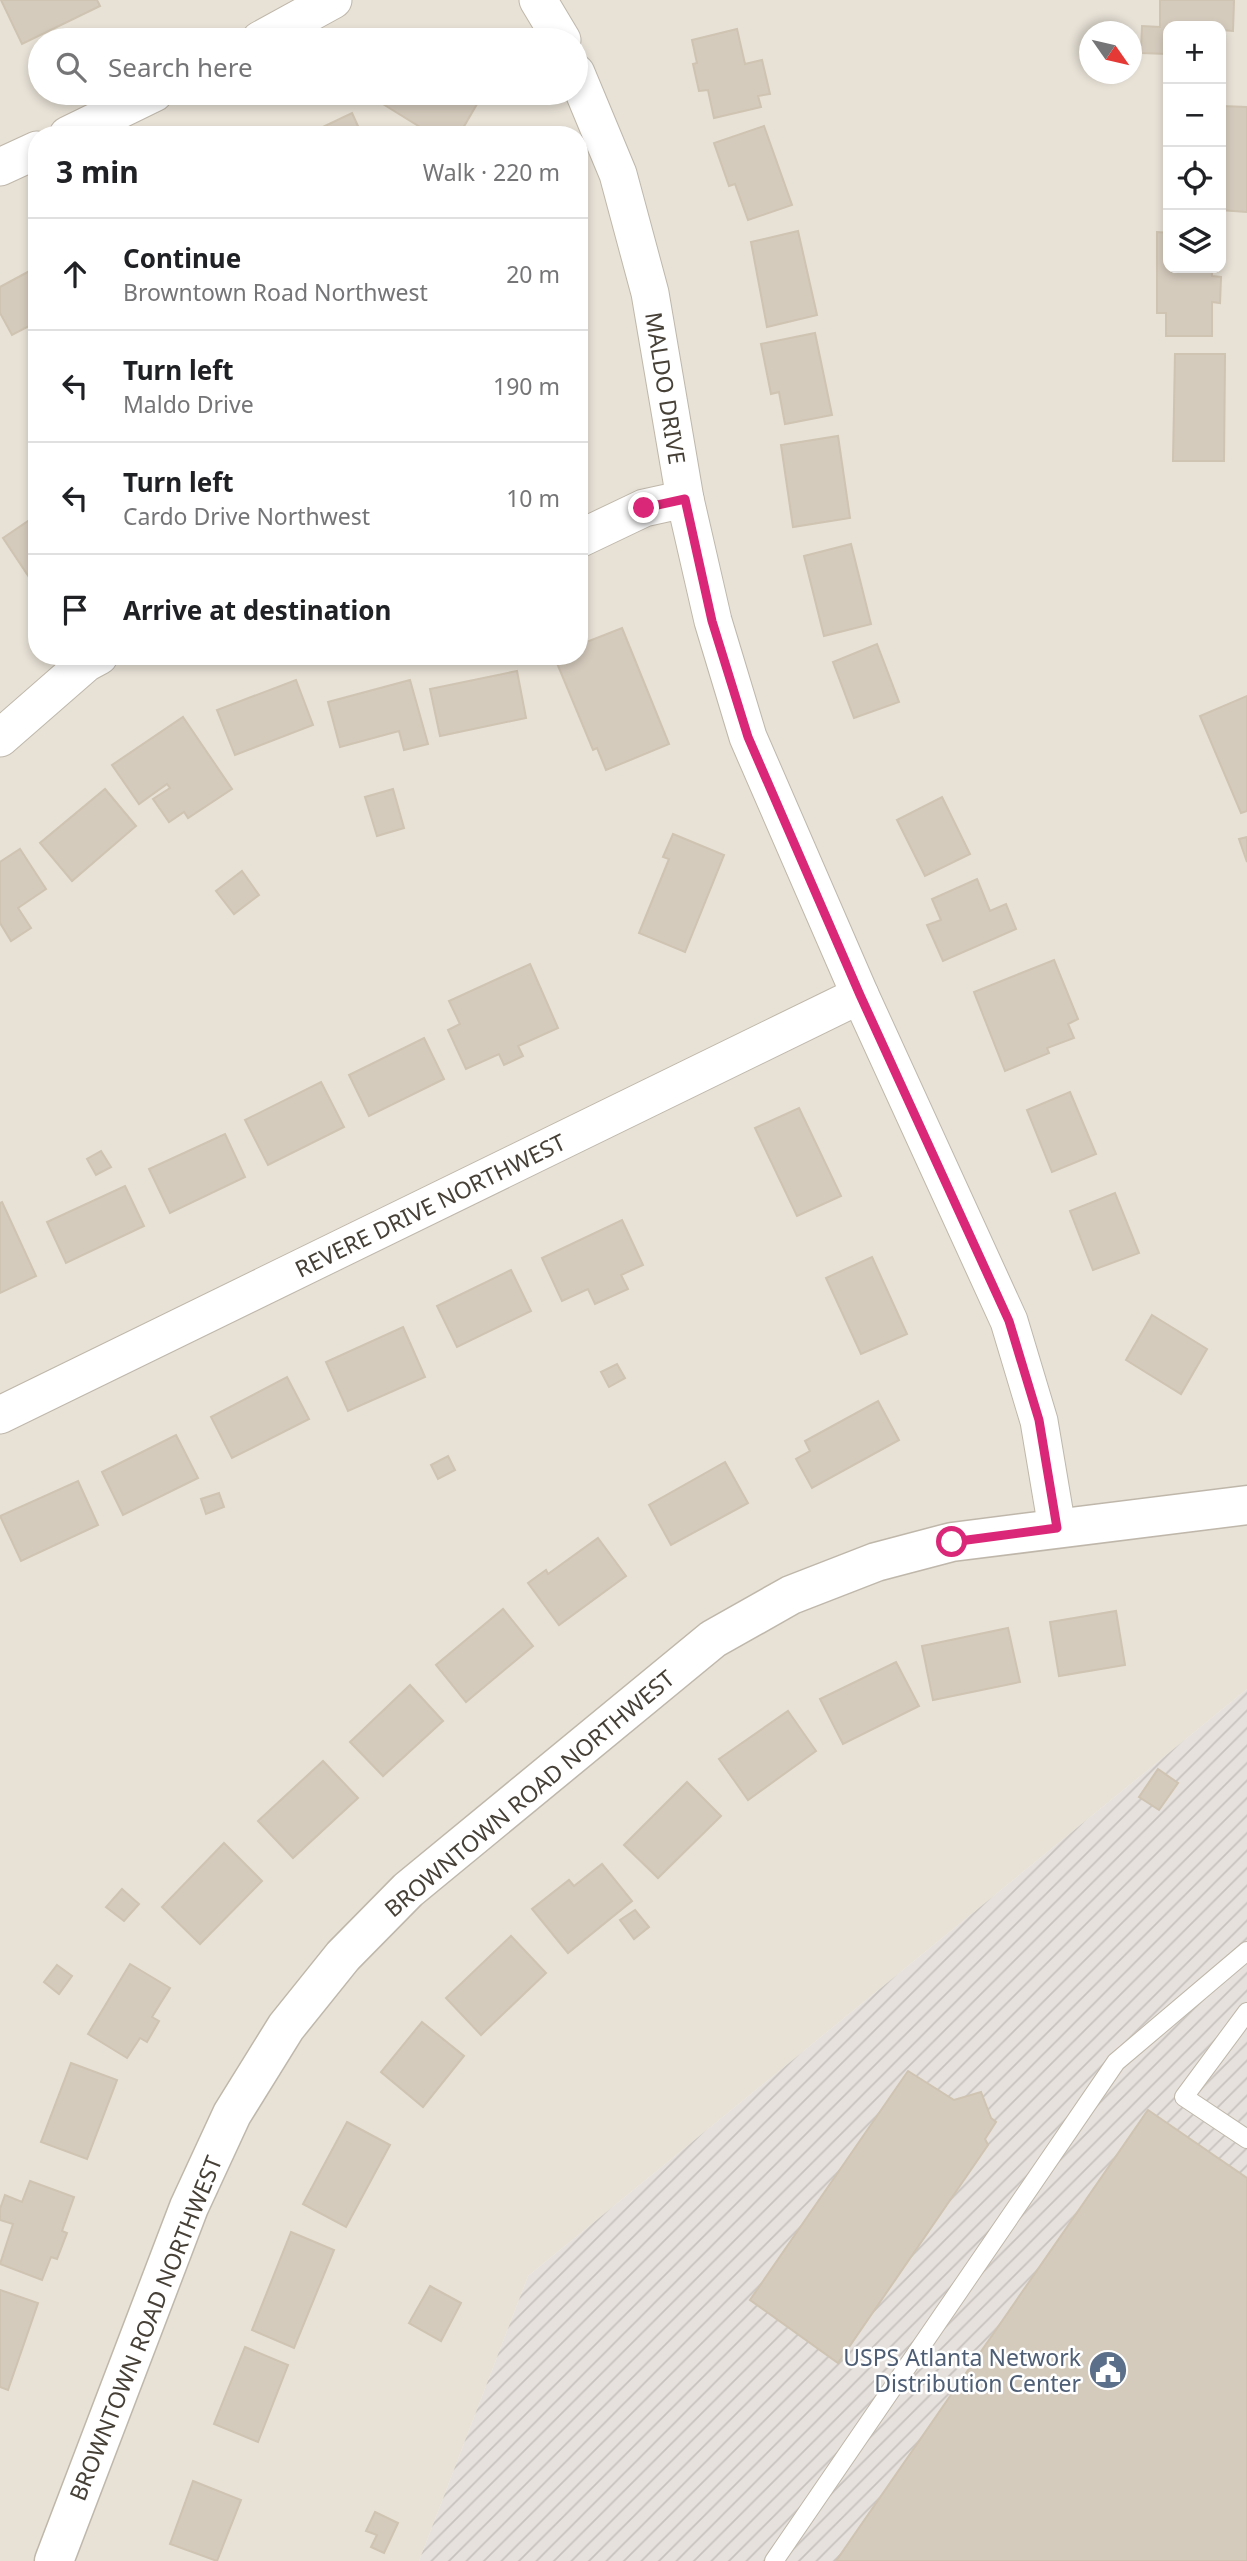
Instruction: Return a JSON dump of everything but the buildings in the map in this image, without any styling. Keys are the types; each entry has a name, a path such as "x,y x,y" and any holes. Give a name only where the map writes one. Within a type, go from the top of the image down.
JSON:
{"street":[{"path":"282,28 333,0"},
{"path":"538,0 555,28"},
{"name":"MALDO DRIVE","path":"588,102 618,174 650,293 685,499 712,621 748,737 860,995 1009,1321 1039,1420 1057,1528"},
{"path":"86,126 129,105"},
{"path":"0,167 28,154"},
{"path":"588,536 644,508 685,499"},
{"path":"0,738 84,665"},
{"name":"REVERE DRIVE NORTHWEST","path":"0,1415 860,995"},
{"name":"BROWNTOWN ROAD NORTHWEST","path":"54,2561 189,2207 232,2114 286,2027 343,1956 408,1890 713,1639 791,1595 876,1562 952,1542 1247,1506"}],"lane":[{"path":"774,2561 1116,2062 1247,1951"},
{"path":"1247,2012 1184,2097 1247,2139"}],"shaded area":[{"path":"0,0 1247,0 1247,1689 528,2276 419,2561 0,2561"},
{"path":"1247,1689 1247,2561 419,2561 528,2276"}],"place":[{"name":"USPS Atlanta Network Distribution Center","path":"1108,2370"}],"route":[{"path":"644,508 685,499 712,621 748,737 860,995 1009,1321 1039,1420 1057,1528 952,1542"}]}
